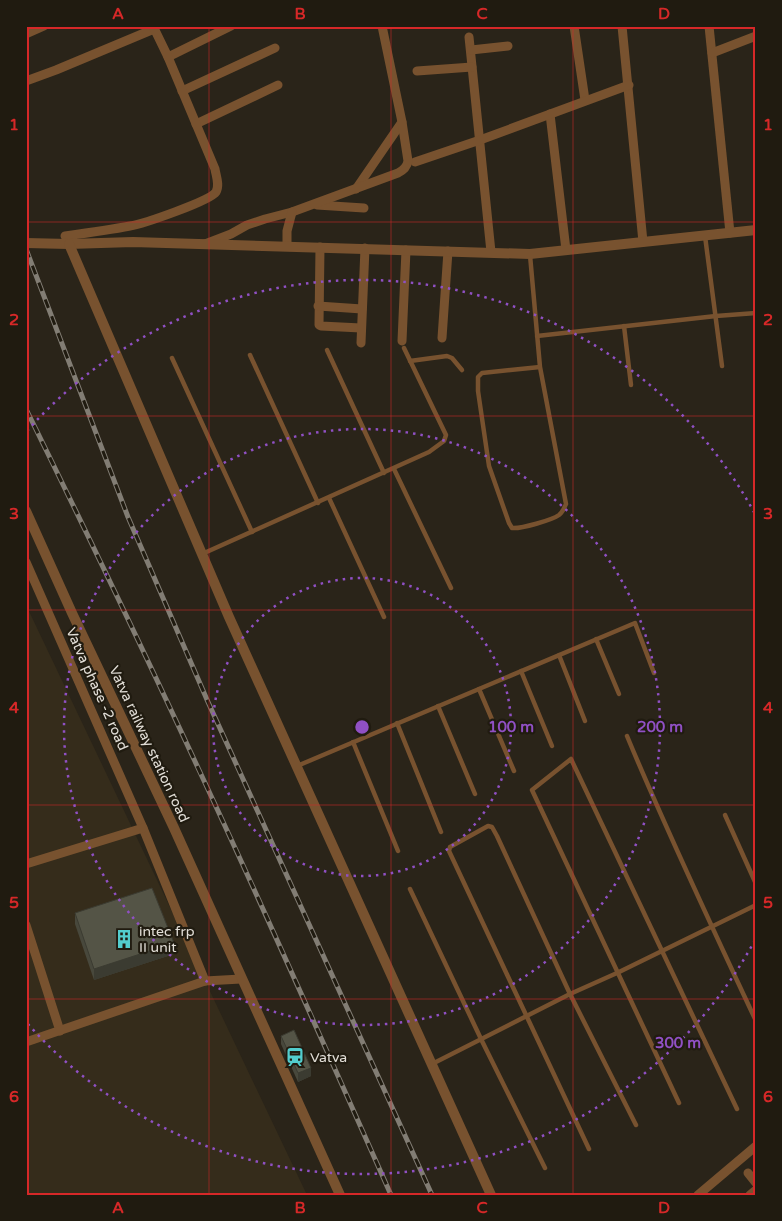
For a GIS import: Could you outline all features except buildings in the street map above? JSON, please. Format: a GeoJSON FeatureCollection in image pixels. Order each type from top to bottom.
{"type":"FeatureCollection","features":[{"type":"Feature","properties":{"kind":"street"},"geometry":{"type":"LineString","coordinates":[[26,34],[44,26]]}},
{"type":"Feature","properties":{"kind":"street"},"geometry":{"type":"LineString","coordinates":[[168,57],[231,26]]}},
{"type":"Feature","properties":{"kind":"street"},"geometry":{"type":"LineString","coordinates":[[205,244],[231,234],[246,225],[292,212],[398,172],[408,165],[402,122],[382,26]]}},
{"type":"Feature","properties":{"kind":"street"},"geometry":{"type":"LineString","coordinates":[[574,26],[585,100]]}},
{"type":"Feature","properties":{"kind":"street"},"geometry":{"type":"LineString","coordinates":[[622,26],[643,242]]}},
{"type":"Feature","properties":{"kind":"street"},"geometry":{"type":"LineString","coordinates":[[709,26],[730,233]]}},
{"type":"Feature","properties":{"kind":"street"},"geometry":{"type":"LineString","coordinates":[[26,81],[154,28],[215,169],[216,191],[202,200],[177,211],[132,226],[67,240]]}},
{"type":"Feature","properties":{"kind":"street"},"geometry":{"type":"LineString","coordinates":[[712,53],[756,36]]}},
{"type":"Feature","properties":{"kind":"street"},"geometry":{"type":"LineString","coordinates":[[469,37],[491,252]]}},
{"type":"Feature","properties":{"kind":"street"},"geometry":{"type":"LineString","coordinates":[[471,50],[508,46]]}},
{"type":"Feature","properties":{"kind":"street"},"geometry":{"type":"LineString","coordinates":[[182,91],[275,48]]}},
{"type":"Feature","properties":{"kind":"street"},"geometry":{"type":"LineString","coordinates":[[417,71],[472,67]]}},
{"type":"Feature","properties":{"kind":"street"},"geometry":{"type":"LineString","coordinates":[[415,162],[480,140],[629,84]]}},
{"type":"Feature","properties":{"kind":"street"},"geometry":{"type":"LineString","coordinates":[[196,124],[278,85]]}},
{"type":"Feature","properties":{"kind":"street"},"geometry":{"type":"LineString","coordinates":[[550,114],[566,250]]}},
{"type":"Feature","properties":{"kind":"street"},"geometry":{"type":"LineString","coordinates":[[356,188],[402,122]]}},
{"type":"Feature","properties":{"kind":"street"},"geometry":{"type":"LineString","coordinates":[[312,205],[364,208]]}},
{"type":"Feature","properties":{"kind":"street"},"geometry":{"type":"LineString","coordinates":[[287,246],[287,231],[292,212]]}},
{"type":"Feature","properties":{"kind":"street"},"geometry":{"type":"LineString","coordinates":[[26,242],[67,240],[530,254],[756,230]]}},
{"type":"Feature","properties":{"kind":"street"},"geometry":{"type":"LineString","coordinates":[[67,240],[229,617],[491,1195]]}},
{"type":"Feature","properties":{"kind":"street"},"geometry":{"type":"LineString","coordinates":[[320,247],[318,323],[320,326],[362,328]]}},
{"type":"Feature","properties":{"kind":"street"},"geometry":{"type":"LineString","coordinates":[[361,343],[365,248]]}},
{"type":"Feature","properties":{"kind":"street"},"geometry":{"type":"LineString","coordinates":[[403,344],[406,250]]}},
{"type":"Feature","properties":{"kind":"street"},"geometry":{"type":"LineString","coordinates":[[442,338],[448,251]]}},
{"type":"Feature","properties":{"kind":"street"},"geometry":{"type":"LineString","coordinates":[[318,306],[362,309]]}},
{"type":"Feature","properties":{"kind":"street","name":"Vatva railway station road"},"geometry":{"type":"LineString","coordinates":[[26,511],[174,828],[340,1195]]}},
{"type":"Feature","properties":{"kind":"street","name":"Vatva phase -2 road"},"geometry":{"type":"LineString","coordinates":[[26,562],[143,828],[205,981]]}},
{"type":"Feature","properties":{"kind":"street"},"geometry":{"type":"LineString","coordinates":[[26,864],[143,828]]}},
{"type":"Feature","properties":{"kind":"street"},"geometry":{"type":"LineString","coordinates":[[26,924],[60,1031]]}},
{"type":"Feature","properties":{"kind":"street"},"geometry":{"type":"LineString","coordinates":[[26,1042],[205,981],[244,984]]}},
{"type":"Feature","properties":{"kind":"street"},"geometry":{"type":"LineString","coordinates":[[698,1195],[756,1146]]}},
{"type":"Feature","properties":{"kind":"street"},"geometry":{"type":"LineString","coordinates":[[748,1173],[756,1183]]}},
{"type":"Feature","properties":{"kind":"street"},"geometry":{"type":"LineString","coordinates":[[750,1195],[756,1190]]}},
{"type":"Feature","properties":{"kind":"lane"},"geometry":{"type":"LineString","coordinates":[[705,236],[722,366]]}},
{"type":"Feature","properties":{"kind":"lane"},"geometry":{"type":"LineString","coordinates":[[530,254],[540,367],[566,504],[558,516],[524,527],[512,528],[489,466],[478,391],[478,377],[482,373],[540,367]]}},
{"type":"Feature","properties":{"kind":"lane"},"geometry":{"type":"LineString","coordinates":[[537,336],[756,313]]}},
{"type":"Feature","properties":{"kind":"lane"},"geometry":{"type":"LineString","coordinates":[[624,326],[631,385]]}},
{"type":"Feature","properties":{"kind":"lane"},"geometry":{"type":"LineString","coordinates":[[202,554],[429,452],[444,441],[446,438],[444,432],[403,344]]}},
{"type":"Feature","properties":{"kind":"lane"},"geometry":{"type":"LineString","coordinates":[[327,350],[384,473]]}},
{"type":"Feature","properties":{"kind":"lane"},"geometry":{"type":"LineString","coordinates":[[250,355],[318,502]]}},
{"type":"Feature","properties":{"kind":"lane"},"geometry":{"type":"LineString","coordinates":[[410,361],[447,356],[452,358],[462,370]]}},
{"type":"Feature","properties":{"kind":"lane"},"geometry":{"type":"LineString","coordinates":[[172,358],[252,532]]}},
{"type":"Feature","properties":{"kind":"lane"},"geometry":{"type":"LineString","coordinates":[[394,468],[451,588]]}},
{"type":"Feature","properties":{"kind":"lane"},"geometry":{"type":"LineString","coordinates":[[329,498],[384,617]]}},
{"type":"Feature","properties":{"kind":"lane"},"geometry":{"type":"LineString","coordinates":[[297,766],[635,623],[654,673]]}},
{"type":"Feature","properties":{"kind":"lane"},"geometry":{"type":"LineString","coordinates":[[596,639],[620,694]]}},
{"type":"Feature","properties":{"kind":"lane"},"geometry":{"type":"LineString","coordinates":[[559,655],[585,720]]}},
{"type":"Feature","properties":{"kind":"lane"},"geometry":{"type":"LineString","coordinates":[[521,671],[552,746]]}},
{"type":"Feature","properties":{"kind":"lane"},"geometry":{"type":"LineString","coordinates":[[479,688],[514,771]]}},
{"type":"Feature","properties":{"kind":"lane"},"geometry":{"type":"LineString","coordinates":[[438,706],[475,794]]}},
{"type":"Feature","properties":{"kind":"lane"},"geometry":{"type":"LineString","coordinates":[[396,724],[441,832]]}},
{"type":"Feature","properties":{"kind":"lane"},"geometry":{"type":"LineString","coordinates":[[627,736],[650,791],[756,1021]]}},
{"type":"Feature","properties":{"kind":"lane"},"geometry":{"type":"LineString","coordinates":[[353,742],[398,851]]}},
{"type":"Feature","properties":{"kind":"lane"},"geometry":{"type":"LineString","coordinates":[[680,1103],[532,790],[571,760],[737,1109]]}},
{"type":"Feature","properties":{"kind":"lane"},"geometry":{"type":"LineString","coordinates":[[725,815],[756,884]]}},
{"type":"Feature","properties":{"kind":"lane"},"geometry":{"type":"LineString","coordinates":[[589,1149],[450,851],[450,847],[488,826],[492,827],[497,836],[570,994],[636,1125]]}},
{"type":"Feature","properties":{"kind":"lane"},"geometry":{"type":"LineString","coordinates":[[410,889],[545,1168]]}},
{"type":"Feature","properties":{"kind":"lane"},"geometry":{"type":"LineString","coordinates":[[432,1064],[570,994],[756,905]]}},
{"type":"Feature","properties":{"kind":"shaded area"},"geometry":{"type":"Polygon","coordinates":[[[26,605],[307,1195],[26,1195],[26,605]]]}},
{"type":"Feature","properties":{"kind":"railway"},"geometry":{"type":"LineString","coordinates":[[26,249],[128,517],[208,702],[432,1195]]}},
{"type":"Feature","properties":{"kind":"railway"},"geometry":{"type":"LineString","coordinates":[[26,409],[224,823],[391,1195]]}},
{"type":"Feature","properties":{"kind":"place","name":"intec frp II unit"},"geometry":{"type":"Point","coordinates":[124,939]}},
{"type":"Feature","properties":{"kind":"place","name":"Vatva"},"geometry":{"type":"Point","coordinates":[295,1057]}}]}
